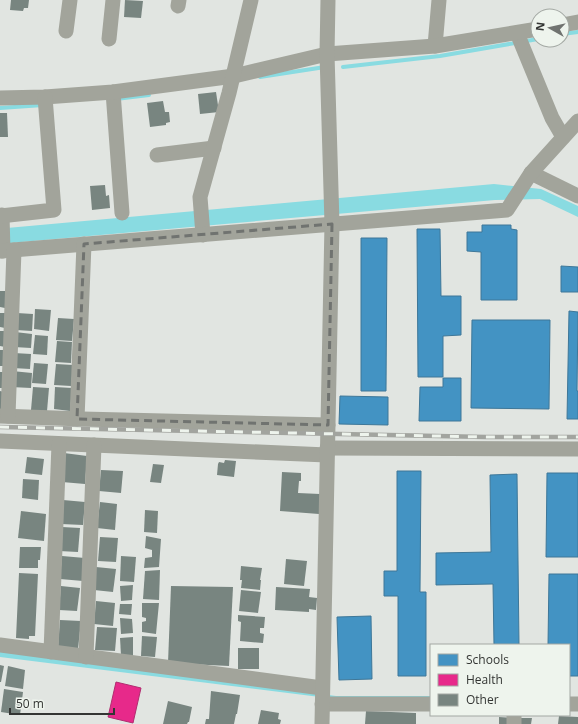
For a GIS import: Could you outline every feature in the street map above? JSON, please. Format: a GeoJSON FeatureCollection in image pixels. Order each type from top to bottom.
{"type":"FeatureCollection","features":[{"type":"Feature","properties":{"kind":"street"},"geometry":{"type":"LineString","coordinates":[[66,32],[70,0]]}},
{"type":"Feature","properties":{"kind":"street"},"geometry":{"type":"LineString","coordinates":[[109,39],[113,0]]}},
{"type":"Feature","properties":{"kind":"street"},"geometry":{"type":"LineString","coordinates":[[203,231],[200,197],[234,76],[251,0]]}},
{"type":"Feature","properties":{"kind":"street"},"geometry":{"type":"LineString","coordinates":[[322,724],[331,221],[328,0]]}},
{"type":"Feature","properties":{"kind":"street"},"geometry":{"type":"LineString","coordinates":[[435,46],[439,0]]}},
{"type":"Feature","properties":{"kind":"street"},"geometry":{"type":"LineString","coordinates":[[0,98],[45,98],[113,92],[234,76],[328,54],[435,46],[519,37],[530,32]]}},
{"type":"Feature","properties":{"kind":"street"},"geometry":{"type":"LineString","coordinates":[[519,37],[552,118],[563,137]]}},
{"type":"Feature","properties":{"kind":"street"},"geometry":{"type":"LineString","coordinates":[[113,92],[122,213]]}},
{"type":"Feature","properties":{"kind":"street"},"geometry":{"type":"LineString","coordinates":[[45,98],[54,210],[1,219],[5,250],[4,416],[328,425]]}},
{"type":"Feature","properties":{"kind":"street"},"geometry":{"type":"LineString","coordinates":[[5,250],[84,244],[203,231],[507,210],[527,177],[578,120]]}},
{"type":"Feature","properties":{"kind":"street"},"geometry":{"type":"LineString","coordinates":[[157,155],[214,148]]}},
{"type":"Feature","properties":{"kind":"street"},"geometry":{"type":"LineString","coordinates":[[527,177],[578,196]]}},
{"type":"Feature","properties":{"kind":"street"},"geometry":{"type":"LineString","coordinates":[[76,419],[84,244]]}},
{"type":"Feature","properties":{"kind":"street"},"geometry":{"type":"LineString","coordinates":[[0,441],[327,452],[578,449]]}},
{"type":"Feature","properties":{"kind":"street"},"geometry":{"type":"LineString","coordinates":[[50,652],[59,444]]}},
{"type":"Feature","properties":{"kind":"street"},"geometry":{"type":"LineString","coordinates":[[86,657],[94,445]]}},
{"type":"Feature","properties":{"kind":"street"},"geometry":{"type":"LineString","coordinates":[[0,646],[86,657],[322,696],[430,704]]}},
{"type":"Feature","properties":{"kind":"highlighted area"},"geometry":{"type":"Polygon","coordinates":[[[332,224],[328,425],[77,419],[84,244],[332,224]]]}},
{"type":"Feature","properties":{"kind":"water"},"geometry":{"type":"Polygon","coordinates":[[[494,184],[541,189],[578,206],[578,217],[540,199],[495,200],[10,243],[7,228],[494,184]]]}},
{"type":"Feature","properties":{"kind":"water"},"geometry":{"type":"Polygon","coordinates":[[[0,651],[336,696],[430,696],[430,699],[336,699],[0,657],[0,651]]]}},
{"type":"Feature","properties":{"kind":"building: Schools"},"geometry":{"type":"Polygon","coordinates":[[[482,225],[511,225],[511,229],[517,230],[517,300],[481,300],[481,252],[467,251],[467,232],[482,232],[482,225]]]}},
{"type":"Feature","properties":{"kind":"building: Schools"},"geometry":{"type":"Polygon","coordinates":[[[417,229],[440,229],[441,296],[461,296],[461,335],[443,336],[443,377],[418,377],[417,229]]]}},
{"type":"Feature","properties":{"kind":"building: Schools"},"geometry":{"type":"Polygon","coordinates":[[[361,238],[387,238],[386,391],[361,391],[361,238]]]}},
{"type":"Feature","properties":{"kind":"building: Schools"},"geometry":{"type":"Polygon","coordinates":[[[561,266],[578,267],[578,292],[561,292],[561,266]]]}},
{"type":"Feature","properties":{"kind":"building: Schools"},"geometry":{"type":"Polygon","coordinates":[[[569,311],[578,312],[578,419],[567,419],[569,311]]]}},
{"type":"Feature","properties":{"kind":"building: Schools"},"geometry":{"type":"Polygon","coordinates":[[[472,320],[550,320],[549,409],[471,408],[472,320]]]}},
{"type":"Feature","properties":{"kind":"building: Schools"},"geometry":{"type":"Polygon","coordinates":[[[443,378],[461,378],[461,421],[419,421],[420,387],[443,387],[443,378]]]}},
{"type":"Feature","properties":{"kind":"building: Schools"},"geometry":{"type":"Polygon","coordinates":[[[340,396],[388,397],[388,425],[339,424],[340,396]]]}},
{"type":"Feature","properties":{"kind":"building: Schools"},"geometry":{"type":"Polygon","coordinates":[[[397,471],[421,471],[420,592],[426,592],[426,676],[398,676],[398,596],[384,596],[384,571],[397,571],[397,471]]]}},
{"type":"Feature","properties":{"kind":"building: Schools"},"geometry":{"type":"Polygon","coordinates":[[[547,473],[578,473],[578,557],[546,557],[547,473]]]}},
{"type":"Feature","properties":{"kind":"building: Schools"},"geometry":{"type":"Polygon","coordinates":[[[517,474],[519,644],[494,644],[493,584],[436,585],[436,553],[491,552],[490,475],[517,474]]]}},
{"type":"Feature","properties":{"kind":"building: Schools"},"geometry":{"type":"Polygon","coordinates":[[[549,574],[578,574],[578,676],[570,676],[570,644],[548,644],[549,574]]]}},
{"type":"Feature","properties":{"kind":"building: Schools"},"geometry":{"type":"Polygon","coordinates":[[[371,616],[372,679],[339,680],[337,617],[371,616]]]}},
{"type":"Feature","properties":{"kind":"building: Health"},"geometry":{"type":"Polygon","coordinates":[[[116,682],[141,688],[133,723],[108,717],[116,682]]]}},
{"type":"Feature","properties":{"kind":"building: Other"},"geometry":{"type":"Polygon","coordinates":[[[11,0],[29,0],[28,8],[24,8],[23,11],[10,10],[11,0]]]}},
{"type":"Feature","properties":{"kind":"building: Other"},"geometry":{"type":"Polygon","coordinates":[[[125,0],[143,1],[141,18],[124,17],[125,0]]]}},
{"type":"Feature","properties":{"kind":"building: Other"},"geometry":{"type":"Polygon","coordinates":[[[216,92],[219,112],[200,114],[198,94],[216,92]]]}},
{"type":"Feature","properties":{"kind":"building: Other"},"geometry":{"type":"Polygon","coordinates":[[[163,101],[165,112],[169,112],[170,122],[166,123],[166,125],[150,127],[147,103],[163,101]]]}},
{"type":"Feature","properties":{"kind":"building: Other"},"geometry":{"type":"Polygon","coordinates":[[[0,113],[7,113],[8,137],[0,137],[0,113]]]}},
{"type":"Feature","properties":{"kind":"building: Other"},"geometry":{"type":"Polygon","coordinates":[[[105,185],[106,196],[109,195],[110,208],[92,210],[90,186],[105,185]]]}},
{"type":"Feature","properties":{"kind":"building: Other"},"geometry":{"type":"Polygon","coordinates":[[[0,291],[6,291],[5,308],[0,307],[0,291]]]}},
{"type":"Feature","properties":{"kind":"building: Other"},"geometry":{"type":"Polygon","coordinates":[[[35,309],[51,310],[49,331],[34,329],[35,309]]]}},
{"type":"Feature","properties":{"kind":"building: Other"},"geometry":{"type":"Polygon","coordinates":[[[0,313],[6,313],[5,328],[0,327],[0,313]]]}},
{"type":"Feature","properties":{"kind":"building: Other"},"geometry":{"type":"Polygon","coordinates":[[[17,313],[33,314],[32,331],[16,330],[17,313]]]}},
{"type":"Feature","properties":{"kind":"building: Other"},"geometry":{"type":"Polygon","coordinates":[[[58,318],[74,319],[72,341],[56,340],[58,318]]]}},
{"type":"Feature","properties":{"kind":"building: Other"},"geometry":{"type":"Polygon","coordinates":[[[0,331],[6,331],[5,347],[0,346],[0,331]]]}},
{"type":"Feature","properties":{"kind":"building: Other"},"geometry":{"type":"Polygon","coordinates":[[[15,332],[32,334],[31,348],[14,347],[15,332]]]}},
{"type":"Feature","properties":{"kind":"building: Other"},"geometry":{"type":"Polygon","coordinates":[[[35,335],[48,336],[47,355],[33,354],[35,335]]]}},
{"type":"Feature","properties":{"kind":"building: Other"},"geometry":{"type":"Polygon","coordinates":[[[57,341],[72,342],[71,363],[55,362],[57,341]]]}},
{"type":"Feature","properties":{"kind":"building: Other"},"geometry":{"type":"Polygon","coordinates":[[[0,350],[5,350],[3,366],[0,366],[0,350]]]}},
{"type":"Feature","properties":{"kind":"building: Other"},"geometry":{"type":"Polygon","coordinates":[[[14,353],[31,354],[30,369],[13,368],[14,353]]]}},
{"type":"Feature","properties":{"kind":"building: Other"},"geometry":{"type":"Polygon","coordinates":[[[34,363],[48,364],[46,384],[32,383],[34,363]]]}},
{"type":"Feature","properties":{"kind":"building: Other"},"geometry":{"type":"Polygon","coordinates":[[[56,364],[73,365],[71,386],[54,385],[56,364]]]}},
{"type":"Feature","properties":{"kind":"building: Other"},"geometry":{"type":"Polygon","coordinates":[[[12,371],[32,373],[31,388],[11,387],[12,371]]]}},
{"type":"Feature","properties":{"kind":"building: Other"},"geometry":{"type":"Polygon","coordinates":[[[0,372],[3,372],[2,388],[0,388],[0,372]]]}},
{"type":"Feature","properties":{"kind":"building: Other"},"geometry":{"type":"Polygon","coordinates":[[[33,387],[49,388],[47,411],[31,410],[33,387]]]}},
{"type":"Feature","properties":{"kind":"building: Other"},"geometry":{"type":"Polygon","coordinates":[[[55,387],[72,388],[70,411],[54,409],[55,387]]]}},
{"type":"Feature","properties":{"kind":"building: Other"},"geometry":{"type":"Polygon","coordinates":[[[0,391],[4,392],[3,410],[0,410],[0,391]]]}},
{"type":"Feature","properties":{"kind":"building: Other"},"geometry":{"type":"Polygon","coordinates":[[[64,453],[87,456],[85,484],[62,482],[64,453]]]}},
{"type":"Feature","properties":{"kind":"building: Other"},"geometry":{"type":"Polygon","coordinates":[[[27,457],[44,459],[42,475],[25,473],[27,457]]]}},
{"type":"Feature","properties":{"kind":"building: Other"},"geometry":{"type":"Polygon","coordinates":[[[225,460],[236,461],[234,477],[217,475],[219,462],[224,463],[225,460]]]}},
{"type":"Feature","properties":{"kind":"building: Other"},"geometry":{"type":"Polygon","coordinates":[[[153,464],[164,465],[161,483],[150,482],[153,464]]]}},
{"type":"Feature","properties":{"kind":"building: Other"},"geometry":{"type":"Polygon","coordinates":[[[101,470],[123,471],[121,493],[99,491],[101,470]]]}},
{"type":"Feature","properties":{"kind":"building: Other"},"geometry":{"type":"Polygon","coordinates":[[[282,472],[301,473],[298,493],[320,494],[319,514],[280,511],[282,472]]]}},
{"type":"Feature","properties":{"kind":"building: Other"},"geometry":{"type":"Polygon","coordinates":[[[23,479],[39,480],[38,500],[22,498],[23,479]]]}},
{"type":"Feature","properties":{"kind":"building: Other"},"geometry":{"type":"Polygon","coordinates":[[[63,500],[85,502],[83,525],[61,524],[63,500]]]}},
{"type":"Feature","properties":{"kind":"building: Other"},"geometry":{"type":"Polygon","coordinates":[[[100,502],[117,504],[115,530],[97,528],[100,502]]]}},
{"type":"Feature","properties":{"kind":"building: Other"},"geometry":{"type":"Polygon","coordinates":[[[145,510],[158,511],[157,533],[144,532],[145,510]]]}},
{"type":"Feature","properties":{"kind":"building: Other"},"geometry":{"type":"Polygon","coordinates":[[[21,511],[46,514],[44,541],[18,538],[21,511]]]}},
{"type":"Feature","properties":{"kind":"building: Other"},"geometry":{"type":"Polygon","coordinates":[[[62,527],[80,528],[78,552],[59,551],[62,527]]]}},
{"type":"Feature","properties":{"kind":"building: Other"},"geometry":{"type":"Polygon","coordinates":[[[146,536],[161,539],[159,567],[144,568],[145,558],[152,557],[152,550],[145,548],[146,536]]]}},
{"type":"Feature","properties":{"kind":"building: Other"},"geometry":{"type":"Polygon","coordinates":[[[100,537],[118,538],[116,562],[98,561],[100,537]]]}},
{"type":"Feature","properties":{"kind":"building: Other"},"geometry":{"type":"Polygon","coordinates":[[[20,547],[41,547],[38,568],[19,568],[20,547]]]}},
{"type":"Feature","properties":{"kind":"building: Other"},"geometry":{"type":"Polygon","coordinates":[[[62,556],[85,558],[83,581],[60,579],[62,556]]]}},
{"type":"Feature","properties":{"kind":"building: Other"},"geometry":{"type":"Polygon","coordinates":[[[121,556],[136,557],[134,582],[120,581],[121,556]]]}},
{"type":"Feature","properties":{"kind":"building: Other"},"geometry":{"type":"Polygon","coordinates":[[[286,559],[307,561],[304,586],[284,584],[286,559]]]}},
{"type":"Feature","properties":{"kind":"building: Other"},"geometry":{"type":"Polygon","coordinates":[[[241,566],[262,568],[260,590],[241,588],[241,566]]]}},
{"type":"Feature","properties":{"kind":"building: Other"},"geometry":{"type":"Polygon","coordinates":[[[96,567],[116,569],[113,592],[94,590],[96,567]]]}},
{"type":"Feature","properties":{"kind":"building: Other"},"geometry":{"type":"Polygon","coordinates":[[[160,570],[159,600],[143,599],[145,571],[160,570]]]}},
{"type":"Feature","properties":{"kind":"building: Other"},"geometry":{"type":"Polygon","coordinates":[[[19,573],[38,574],[35,636],[29,636],[29,639],[16,638],[19,573]]]}},
{"type":"Feature","properties":{"kind":"building: Other"},"geometry":{"type":"Polygon","coordinates":[[[133,585],[132,600],[121,601],[120,586],[133,585]]]}},
{"type":"Feature","properties":{"kind":"building: Other"},"geometry":{"type":"Polygon","coordinates":[[[61,586],[80,588],[77,611],[59,610],[61,586]]]}},
{"type":"Feature","properties":{"kind":"building: Other"},"geometry":{"type":"Polygon","coordinates":[[[171,586],[233,587],[229,666],[168,663],[171,586]]]}},
{"type":"Feature","properties":{"kind":"building: Other"},"geometry":{"type":"Polygon","coordinates":[[[276,587],[310,589],[309,597],[317,598],[316,610],[309,609],[309,612],[275,610],[276,587]]]}},
{"type":"Feature","properties":{"kind":"building: Other"},"geometry":{"type":"Polygon","coordinates":[[[241,590],[261,592],[258,613],[239,611],[241,590]]]}},
{"type":"Feature","properties":{"kind":"building: Other"},"geometry":{"type":"Polygon","coordinates":[[[96,601],[115,603],[113,626],[94,624],[96,601]]]}},
{"type":"Feature","properties":{"kind":"building: Other"},"geometry":{"type":"Polygon","coordinates":[[[142,603],[159,603],[156,634],[142,632],[142,622],[146,621],[146,618],[142,617],[142,603]]]}},
{"type":"Feature","properties":{"kind":"building: Other"},"geometry":{"type":"Polygon","coordinates":[[[120,604],[132,604],[131,615],[119,614],[120,604]]]}},
{"type":"Feature","properties":{"kind":"building: Other"},"geometry":{"type":"Polygon","coordinates":[[[238,615],[265,617],[264,628],[260,628],[260,633],[264,634],[263,643],[240,641],[241,622],[238,621],[238,615]]]}},
{"type":"Feature","properties":{"kind":"building: Other"},"geometry":{"type":"Polygon","coordinates":[[[120,618],[132,619],[133,633],[121,634],[120,618]]]}},
{"type":"Feature","properties":{"kind":"building: Other"},"geometry":{"type":"Polygon","coordinates":[[[60,620],[81,621],[78,649],[58,647],[60,620]]]}},
{"type":"Feature","properties":{"kind":"building: Other"},"geometry":{"type":"Polygon","coordinates":[[[97,627],[117,628],[115,651],[95,650],[97,627]]]}},
{"type":"Feature","properties":{"kind":"building: Other"},"geometry":{"type":"Polygon","coordinates":[[[142,636],[157,637],[155,657],[141,656],[142,636]]]}},
{"type":"Feature","properties":{"kind":"building: Other"},"geometry":{"type":"Polygon","coordinates":[[[133,637],[133,656],[121,655],[120,638],[133,637]]]}},
{"type":"Feature","properties":{"kind":"building: Other"},"geometry":{"type":"Polygon","coordinates":[[[238,648],[259,648],[259,669],[238,669],[238,648]]]}},
{"type":"Feature","properties":{"kind":"building: Other"},"geometry":{"type":"Polygon","coordinates":[[[0,665],[4,666],[1,682],[0,682],[0,665]]]}},
{"type":"Feature","properties":{"kind":"building: Other"},"geometry":{"type":"Polygon","coordinates":[[[8,666],[25,670],[23,689],[5,686],[8,666]]]}},
{"type":"Feature","properties":{"kind":"building: Other"},"geometry":{"type":"Polygon","coordinates":[[[4,689],[23,692],[20,715],[1,712],[4,689]]]}},
{"type":"Feature","properties":{"kind":"building: Other"},"geometry":{"type":"Polygon","coordinates":[[[211,691],[240,695],[234,724],[205,724],[206,719],[209,719],[211,691]]]}},
{"type":"Feature","properties":{"kind":"building: Other"},"geometry":{"type":"Polygon","coordinates":[[[168,701],[192,707],[189,722],[187,724],[163,724],[168,701]]]}},
{"type":"Feature","properties":{"kind":"building: Other"},"geometry":{"type":"Polygon","coordinates":[[[261,710],[279,713],[278,719],[281,720],[280,724],[258,724],[261,710]]]}},
{"type":"Feature","properties":{"kind":"building: Other"},"geometry":{"type":"Polygon","coordinates":[[[366,711],[416,713],[416,724],[365,724],[366,711]]]}},
{"type":"Feature","properties":{"kind":"building: Other"},"geometry":{"type":"Polygon","coordinates":[[[559,716],[578,717],[578,724],[558,724],[559,716]]]}},
{"type":"Feature","properties":{"kind":"building: Other"},"geometry":{"type":"Polygon","coordinates":[[[499,717],[512,718],[512,724],[499,724],[499,717]]]}},
{"type":"Feature","properties":{"kind":"building: Other"},"geometry":{"type":"Polygon","coordinates":[[[518,718],[532,718],[531,724],[518,724],[518,718]]]}},
{"type":"Feature","properties":{"kind":"waterway"},"geometry":{"type":"LineString","coordinates":[[570,33],[578,32]]}},
{"type":"Feature","properties":{"kind":"waterway"},"geometry":{"type":"LineString","coordinates":[[343,67],[440,56],[530,40]]}},
{"type":"Feature","properties":{"kind":"waterway"},"geometry":{"type":"LineString","coordinates":[[260,77],[325,67]]}},
{"type":"Feature","properties":{"kind":"waterway"},"geometry":{"type":"LineString","coordinates":[[116,99],[149,95]]}},
{"type":"Feature","properties":{"kind":"waterway"},"geometry":{"type":"LineString","coordinates":[[0,108],[43,105]]}},
{"type":"Feature","properties":{"kind":"railway"},"geometry":{"type":"LineString","coordinates":[[0,427],[486,437],[578,437]]}}]}
